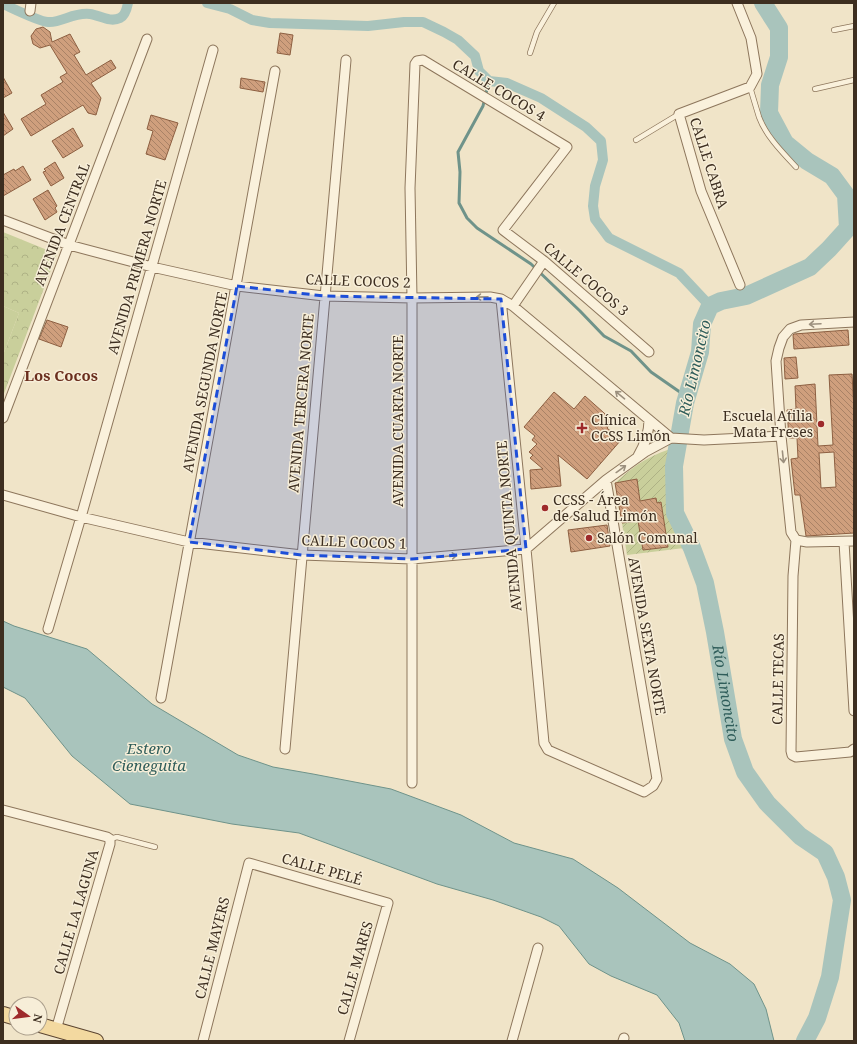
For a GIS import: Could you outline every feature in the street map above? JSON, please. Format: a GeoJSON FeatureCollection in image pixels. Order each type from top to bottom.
{"type":"FeatureCollection","features":[{"type":"Feature","properties":{"kind":"main road"},"geometry":{"type":"LineString","coordinates":[[48,1028],[96,1041]]}},
{"type":"Feature","properties":{"kind":"street"},"geometry":{"type":"LineString","coordinates":[[737,3],[751,38],[757,74],[750,87]]}},
{"type":"Feature","properties":{"kind":"street","name":"AVENIDA CENTRAL"},"geometry":{"type":"LineString","coordinates":[[3,418],[147,39]]}},
{"type":"Feature","properties":{"kind":"street","name":"AVENIDA PRIMERA NORTE"},"geometry":{"type":"LineString","coordinates":[[48,629],[213,50]]}},
{"type":"Feature","properties":{"kind":"street","name":"AVENIDA TERCERA NORTE"},"geometry":{"type":"LineString","coordinates":[[285,749],[346,60]]}},
{"type":"Feature","properties":{"kind":"street","name":"CALLE COCOS 4"},"geometry":{"type":"LineString","coordinates":[[417,61],[423,60],[567,147],[503,230]]}},
{"type":"Feature","properties":{"kind":"street","name":"AVENIDA CUARTA NORTE"},"geometry":{"type":"LineString","coordinates":[[412,783],[412,298],[410,188],[415,64],[417,61]]}},
{"type":"Feature","properties":{"kind":"street","name":"AVENIDA SEGUNDA NORTE"},"geometry":{"type":"LineString","coordinates":[[161,698],[275,71]]}},
{"type":"Feature","properties":{"kind":"street","name":"CALLE CABRA"},"geometry":{"type":"LineString","coordinates":[[740,285],[701,191],[678,114],[750,87]]}},
{"type":"Feature","properties":{"kind":"street","name":"CALLE COCOS 2"},"geometry":{"type":"LineString","coordinates":[[3,220],[69,245],[152,267],[237,286],[324,296],[412,298],[490,297],[501,299],[513,306],[671,438]]}},
{"type":"Feature","properties":{"kind":"street","name":"CALLE COCOS 3"},"geometry":{"type":"LineString","coordinates":[[503,230],[544,261],[649,352]]}},
{"type":"Feature","properties":{"kind":"street"},"geometry":{"type":"LineString","coordinates":[[513,306],[544,261]]}},
{"type":"Feature","properties":{"kind":"street","name":"AVENIDA QUINTA NORTE"},"geometry":{"type":"LineString","coordinates":[[501,299],[544,743],[548,750]]}},
{"type":"Feature","properties":{"kind":"street"},"geometry":{"type":"LineString","coordinates":[[854,322],[801,325],[790,329],[783,337],[776,361],[781,436],[791,532],[796,540],[807,542],[854,541]]}},
{"type":"Feature","properties":{"kind":"street"},"geometry":{"type":"LineString","coordinates":[[638,457],[646,441],[649,429],[649,420]]}},
{"type":"Feature","properties":{"kind":"street"},"geometry":{"type":"LineString","coordinates":[[526,549],[606,480],[638,457],[671,438],[704,440],[781,436]]}},
{"type":"Feature","properties":{"kind":"street","name":"AVENIDA SEXTA NORTE"},"geometry":{"type":"LineString","coordinates":[[548,750],[644,792],[653,786],[657,779],[606,480]]}},
{"type":"Feature","properties":{"kind":"street","name":"CALLE COCOS 1"},"geometry":{"type":"LineString","coordinates":[[3,495],[81,517],[189,542],[302,555],[412,559],[526,549]]}},
{"type":"Feature","properties":{"kind":"street","name":"CALLE TECAS"},"geometry":{"type":"LineString","coordinates":[[796,540],[793,576],[792,755],[796,757],[850,752],[854,749]]}},
{"type":"Feature","properties":{"kind":"street"},"geometry":{"type":"LineString","coordinates":[[844,542],[854,710]]}},
{"type":"Feature","properties":{"kind":"street","name":"CALLE LA LAGUNA"},"geometry":{"type":"LineString","coordinates":[[3,810],[110,839],[99,885],[56,1030]]}},
{"type":"Feature","properties":{"kind":"street","name":"CALLE PELÉ"},"geometry":{"type":"LineString","coordinates":[[249,863],[388,903]]}},
{"type":"Feature","properties":{"kind":"street","name":"CALLE MAYERS"},"geometry":{"type":"LineString","coordinates":[[203,1041],[249,863]]}},
{"type":"Feature","properties":{"kind":"street","name":"CALLE MARES"},"geometry":{"type":"LineString","coordinates":[[349,1041],[388,903]]}},
{"type":"Feature","properties":{"kind":"street"},"geometry":{"type":"LineString","coordinates":[[512,1041],[538,948]]}},
{"type":"Feature","properties":{"kind":"lane"},"geometry":{"type":"LineString","coordinates":[[530,53],[538,32],[554,3]]}},
{"type":"Feature","properties":{"kind":"lane"},"geometry":{"type":"LineString","coordinates":[[834,30],[854,26]]}},
{"type":"Feature","properties":{"kind":"lane"},"geometry":{"type":"LineString","coordinates":[[815,89],[854,80]]}},
{"type":"Feature","properties":{"kind":"lane"},"geometry":{"type":"LineString","coordinates":[[750,87],[760,118],[768,134],[779,149],[796,166]]}},
{"type":"Feature","properties":{"kind":"lane"},"geometry":{"type":"LineString","coordinates":[[636,140],[678,114]]}},
{"type":"Feature","properties":{"kind":"lane"},"geometry":{"type":"LineString","coordinates":[[110,839],[117,837],[155,847]]}},
{"type":"Feature","properties":{"kind":"highlighted area"},"geometry":{"type":"Polygon","coordinates":[[[237,286],[324,296],[501,299],[526,549],[412,559],[302,555],[189,542],[237,286]]]}},
{"type":"Feature","properties":{"kind":"green space"},"geometry":{"type":"Polygon","coordinates":[[[3,232],[57,254],[3,396],[3,355],[19,313],[3,306],[3,232]]]}},
{"type":"Feature","properties":{"kind":"green space"},"geometry":{"type":"Polygon","coordinates":[[[3,306],[19,313],[3,355],[3,306]]]}},
{"type":"Feature","properties":{"kind":"green space"},"geometry":{"type":"Polygon","coordinates":[[[670,449],[670,516],[684,548],[627,555],[622,523],[636,521],[620,514],[618,505],[636,502],[643,550],[667,547],[661,502],[657,503],[656,498],[648,499],[641,506],[637,479],[615,483],[640,463],[670,449]]]}},
{"type":"Feature","properties":{"kind":"water","name":"Estero Cieneguita"},"geometry":{"type":"Polygon","coordinates":[[[3,621],[14,626],[87,649],[152,704],[238,755],[273,767],[391,789],[461,815],[514,843],[573,859],[618,888],[690,943],[730,964],[754,984],[766,1009],[774,1041],[685,1041],[679,1023],[657,995],[611,976],[589,964],[559,926],[541,917],[493,900],[437,884],[299,833],[232,824],[130,804],[72,756],[25,698],[3,687],[3,621]]]}},
{"type":"Feature","properties":{"kind":"building"},"geometry":{"type":"Polygon","coordinates":[[[43,27],[50,32],[52,42],[70,34],[80,52],[74,55],[86,75],[111,60],[116,68],[91,83],[101,98],[96,115],[88,113],[83,105],[31,136],[21,119],[46,104],[41,95],[63,82],[60,77],[67,73],[50,45],[40,48],[33,44],[31,36],[36,29],[43,27]]]}},
{"type":"Feature","properties":{"kind":"building"},"geometry":{"type":"Polygon","coordinates":[[[280,33],[293,35],[290,55],[277,53],[280,33]]]}},
{"type":"Feature","properties":{"kind":"building"},"geometry":{"type":"Polygon","coordinates":[[[3,77],[12,93],[3,98],[3,77]]]}},
{"type":"Feature","properties":{"kind":"building"},"geometry":{"type":"Polygon","coordinates":[[[241,78],[265,82],[263,92],[240,88],[241,78]]]}},
{"type":"Feature","properties":{"kind":"building"},"geometry":{"type":"Polygon","coordinates":[[[3,112],[13,129],[3,136],[3,112]]]}},
{"type":"Feature","properties":{"kind":"building"},"geometry":{"type":"Polygon","coordinates":[[[151,115],[178,123],[165,160],[146,154],[153,131],[147,129],[151,115]]]}},
{"type":"Feature","properties":{"kind":"building"},"geometry":{"type":"Polygon","coordinates":[[[73,128],[83,146],[63,158],[52,141],[73,128]]]}},
{"type":"Feature","properties":{"kind":"building"},"geometry":{"type":"Polygon","coordinates":[[[55,162],[64,178],[51,186],[43,172],[46,171],[44,169],[55,162]]]}},
{"type":"Feature","properties":{"kind":"building"},"geometry":{"type":"Polygon","coordinates":[[[23,166],[31,180],[3,196],[3,175],[14,169],[15,171],[23,166]]]}},
{"type":"Feature","properties":{"kind":"building"},"geometry":{"type":"Polygon","coordinates":[[[48,190],[57,206],[55,208],[57,212],[45,220],[33,199],[48,190]]]}},
{"type":"Feature","properties":{"kind":"building"},"geometry":{"type":"Polygon","coordinates":[[[47,320],[68,327],[61,347],[39,339],[47,320]]]}},
{"type":"Feature","properties":{"kind":"building"},"geometry":{"type":"Polygon","coordinates":[[[848,330],[849,345],[794,349],[794,334],[848,330]]]}},
{"type":"Feature","properties":{"kind":"building"},"geometry":{"type":"Polygon","coordinates":[[[796,357],[798,378],[785,379],[784,358],[796,357]]]}},
{"type":"Feature","properties":{"kind":"building"},"geometry":{"type":"Polygon","coordinates":[[[852,374],[854,410],[854,533],[806,536],[800,495],[795,495],[791,459],[798,458],[797,438],[789,438],[787,410],[796,409],[795,386],[815,384],[818,446],[833,445],[829,375],[852,374]],[[834,452],[819,453],[821,488],[836,487],[834,452]]]}},
{"type":"Feature","properties":{"kind":"building"},"geometry":{"type":"Polygon","coordinates":[[[554,392],[574,409],[585,396],[613,421],[607,428],[621,440],[587,479],[558,455],[561,486],[531,489],[530,470],[543,469],[530,458],[533,455],[529,452],[537,444],[532,440],[535,436],[524,427],[554,392]]]}},
{"type":"Feature","properties":{"kind":"building"},"geometry":{"type":"Polygon","coordinates":[[[637,479],[640,501],[656,498],[657,503],[661,502],[668,547],[643,550],[638,521],[622,523],[615,483],[637,479]]]}},
{"type":"Feature","properties":{"kind":"building","name":"Salón Comunal"},"geometry":{"type":"Polygon","coordinates":[[[607,525],[610,546],[571,552],[568,530],[607,525]]]}},
{"type":"Feature","properties":{"kind":"waterway"},"geometry":{"type":"LineString","coordinates":[[3,4],[44,21],[53,22],[84,14],[90,14],[112,20],[120,18],[123,16],[128,3]]}},
{"type":"Feature","properties":{"kind":"waterway"},"geometry":{"type":"LineString","coordinates":[[207,3],[230,9],[252,20],[270,23],[368,26],[404,22],[423,22],[458,40],[475,56],[479,71],[489,81],[507,83],[541,98],[586,127],[601,141],[603,160],[595,186],[593,206],[595,219],[609,238],[679,273],[710,306]]}},
{"type":"Feature","properties":{"kind":"waterway","name":"Río Limoncito"},"geometry":{"type":"LineString","coordinates":[[763,3],[779,28],[779,57],[770,85],[769,113],[785,143],[807,161],[832,176],[846,195],[848,228],[810,267],[746,296],[721,301],[710,306],[702,324],[700,352],[685,403],[674,466],[675,513],[692,548],[705,583],[733,739],[745,772],[767,803],[800,836],[825,853],[836,877],[842,900],[830,977],[817,1018],[805,1041]]}},
{"type":"Feature","properties":{"kind":"waterway"},"geometry":{"type":"LineString","coordinates":[[489,81],[483,106],[458,152],[460,172],[459,203],[467,218],[477,228],[531,264],[604,336],[631,351],[651,372],[687,397]]}},
{"type":"Feature","properties":{"kind":"place","name":"Escuela Atilia Mata Freses"},"geometry":{"type":"Point","coordinates":[821,424]}},
{"type":"Feature","properties":{"kind":"place","name":"Clínica CCSS Limón"},"geometry":{"type":"Point","coordinates":[582,428]}},
{"type":"Feature","properties":{"kind":"place","name":"CCSS - Área de Salud Limón"},"geometry":{"type":"Point","coordinates":[545,508]}},
{"type":"Feature","properties":{"kind":"place","name":"Salón Comunal"},"geometry":{"type":"Point","coordinates":[589,538]}},
{"type":"Feature","properties":{"kind":"district","name":"Los Cocos"},"geometry":{"type":"Point","coordinates":[61,376]}}]}
